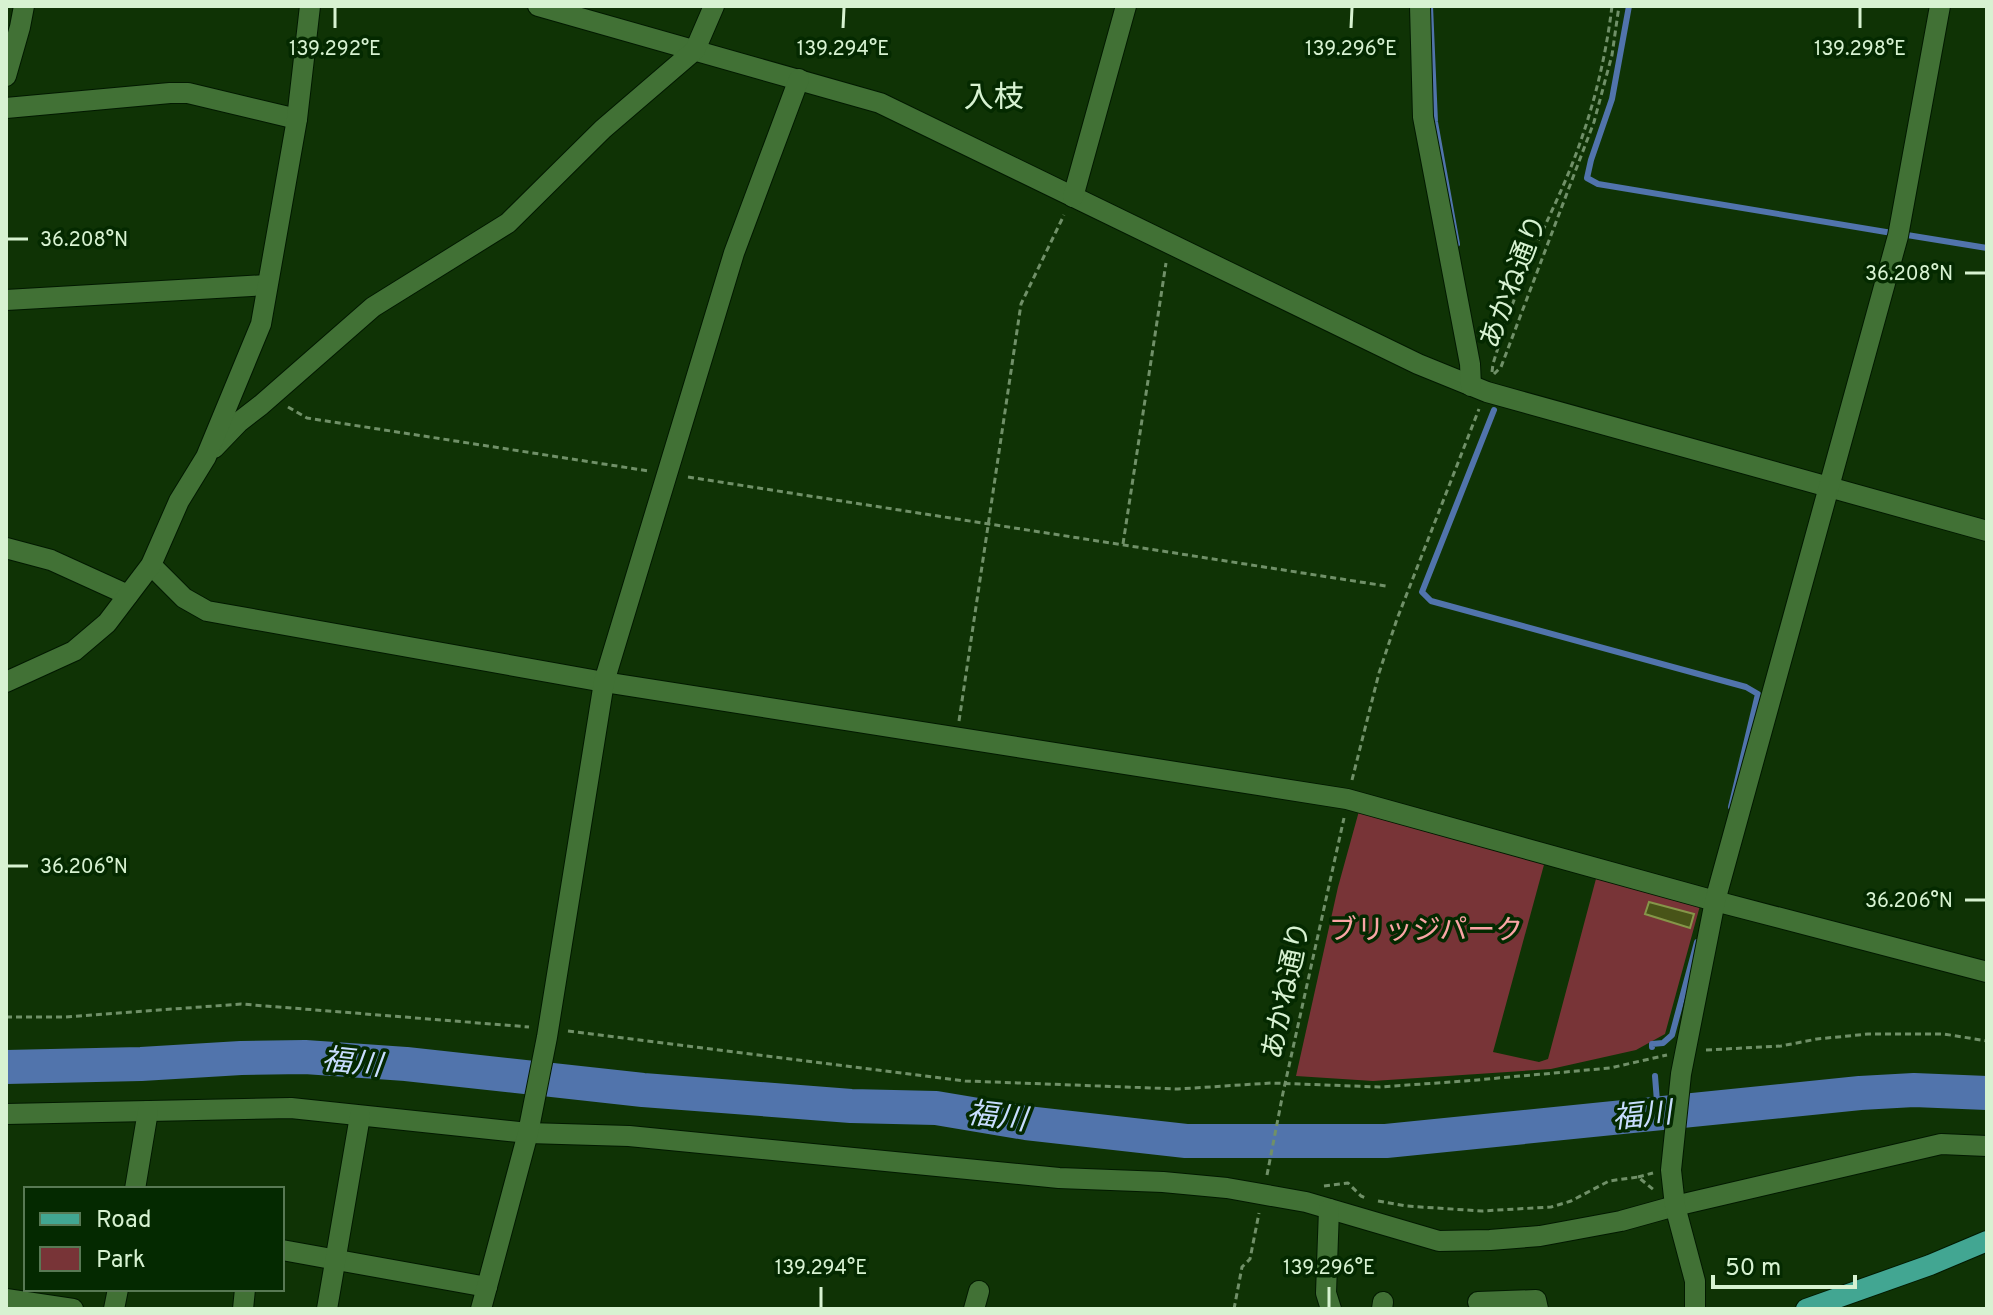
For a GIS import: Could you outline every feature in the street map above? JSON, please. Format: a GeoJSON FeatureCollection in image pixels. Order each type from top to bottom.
{"type":"FeatureCollection","features":[{"type":"Feature","properties":{"kind":"main road"},"geometry":{"type":"LineString","coordinates":[[1806,1309],[1930,1265],[1987,1241]]}},
{"type":"Feature","properties":{"kind":"street"},"geometry":{"type":"LineString","coordinates":[[6,76],[24,6]]}},
{"type":"Feature","properties":{"kind":"street"},"geometry":{"type":"LineString","coordinates":[[6,682],[74,651],[107,623],[151,565],[179,501],[206,457],[261,324],[297,119],[310,6]]}},
{"type":"Feature","properties":{"kind":"street"},"geometry":{"type":"LineString","coordinates":[[538,6],[880,103],[1418,364],[1471,386],[1507,399],[1987,531]]}},
{"type":"Feature","properties":{"kind":"street"},"geometry":{"type":"LineString","coordinates":[[206,457],[239,422],[373,307],[508,223],[603,129],[695,50],[714,6]]}},
{"type":"Feature","properties":{"kind":"street"},"geometry":{"type":"LineString","coordinates":[[1073,197],[1126,6]]}},
{"type":"Feature","properties":{"kind":"street"},"geometry":{"type":"LineString","coordinates":[[1420,6],[1423,117],[1470,364],[1471,386]]}},
{"type":"Feature","properties":{"kind":"street"},"geometry":{"type":"LineString","coordinates":[[1695,1309],[1695,1281],[1665,1171],[1685,1051],[1715,901],[1898,236],[1940,6]]}},
{"type":"Feature","properties":{"kind":"street"},"geometry":{"type":"LineString","coordinates":[[481,1309],[529,1127],[548,1032],[604,682],[734,253],[799,79]]}},
{"type":"Feature","properties":{"kind":"street"},"geometry":{"type":"LineString","coordinates":[[6,108],[188,93],[297,119]]}},
{"type":"Feature","properties":{"kind":"street"},"geometry":{"type":"LineString","coordinates":[[6,300],[267,285]]}},
{"type":"Feature","properties":{"kind":"street"},"geometry":{"type":"LineString","coordinates":[[6,548],[51,560],[128,595]]}},
{"type":"Feature","properties":{"kind":"street"},"geometry":{"type":"LineString","coordinates":[[151,565],[184,598],[207,611],[604,682],[1347,799],[1715,901],[1987,972]]}},
{"type":"Feature","properties":{"kind":"street"},"geometry":{"type":"LineString","coordinates":[[6,1114],[291,1108],[629,1136],[1059,1178],[1163,1182],[1227,1188],[1292,1199],[1439,1241],[1540,1236],[1621,1221],[1941,1144],[1987,1146]]}},
{"type":"Feature","properties":{"kind":"street"},"geometry":{"type":"LineString","coordinates":[[135,1187],[148,1111]]}},
{"type":"Feature","properties":{"kind":"street"},"geometry":{"type":"LineString","coordinates":[[327,1309],[360,1116]]}},
{"type":"Feature","properties":{"kind":"street"},"geometry":{"type":"LineString","coordinates":[[1329,1209],[1326,1293],[1331,1309]]}},
{"type":"Feature","properties":{"kind":"street"},"geometry":{"type":"LineString","coordinates":[[284,1250],[487,1287]]}},
{"type":"Feature","properties":{"kind":"street"},"geometry":{"type":"LineString","coordinates":[[6,1299],[73,1309]]}},
{"type":"Feature","properties":{"kind":"street"},"geometry":{"type":"LineString","coordinates":[[1478,1302],[1536,1300],[1538,1309]]}},
{"type":"Feature","properties":{"kind":"path","name":"あかね通り"},"geometry":{"type":"LineString","coordinates":[[1612,6],[1603,65],[1576,155],[1521,283],[1493,364],[1492,377],[1501,367],[1594,122],[1612,55],[1619,6]]}},
{"type":"Feature","properties":{"kind":"path"},"geometry":{"type":"LineString","coordinates":[[956,737],[1021,304],[1073,197]]}},
{"type":"Feature","properties":{"kind":"path"},"geometry":{"type":"LineString","coordinates":[[1123,545],[1169,244]]}},
{"type":"Feature","properties":{"kind":"path"},"geometry":{"type":"LineString","coordinates":[[270,397],[307,418],[1386,586]]}},
{"type":"Feature","properties":{"kind":"path"},"geometry":{"type":"LineString","coordinates":[[1352,780],[1379,673],[1397,619],[1480,406]]}},
{"type":"Feature","properties":{"kind":"path","name":"あかね通り"},"geometry":{"type":"LineString","coordinates":[[1266,1182],[1346,808]]}},
{"type":"Feature","properties":{"kind":"path"},"geometry":{"type":"LineString","coordinates":[[6,1017],[65,1017],[241,1004],[548,1032],[965,1081],[1178,1089],[1286,1083],[1380,1087],[1563,1074],[1610,1068],[1685,1051],[1781,1046],[1868,1034],[1944,1034],[1987,1041]]}},
{"type":"Feature","properties":{"kind":"path"},"geometry":{"type":"LineString","coordinates":[[1313,1188],[1348,1183],[1361,1196],[1373,1200],[1406,1206],[1482,1211],[1551,1207],[1571,1201],[1609,1181],[1665,1171]]}},
{"type":"Feature","properties":{"kind":"path"},"geometry":{"type":"LineString","coordinates":[[1638,1177],[1656,1191]]}},
{"type":"Feature","properties":{"kind":"path"},"geometry":{"type":"LineString","coordinates":[[1234,1309],[1242,1267],[1250,1259],[1262,1201]]}},
{"type":"Feature","properties":{"kind":"green space","name":"ブリッジパーク"},"geometry":{"type":"Polygon","coordinates":[[[1359,811],[1545,861],[1493,1052],[1539,1062],[1548,1059],[1597,875],[1701,902],[1665,1034],[1636,1050],[1551,1069],[1373,1081],[1296,1076],[1338,887],[1359,811]]]}},
{"type":"Feature","properties":{"kind":"building"},"geometry":{"type":"Polygon","coordinates":[[[1649,902],[1694,914],[1690,928],[1645,914],[1649,902]]]}},
{"type":"Feature","properties":{"kind":"waterway"},"geometry":{"type":"LineString","coordinates":[[1430,6],[1435,122],[1457,244]]}},
{"type":"Feature","properties":{"kind":"waterway"},"geometry":{"type":"LineString","coordinates":[[1629,6],[1612,99],[1587,178],[1598,184],[1892,233]]}},
{"type":"Feature","properties":{"kind":"waterway"},"geometry":{"type":"LineString","coordinates":[[1907,235],[1987,248]]}},
{"type":"Feature","properties":{"kind":"waterway"},"geometry":{"type":"LineString","coordinates":[[1494,410],[1422,592],[1431,601],[1746,687],[1758,694],[1731,807]]}},
{"type":"Feature","properties":{"kind":"waterway"},"geometry":{"type":"LineString","coordinates":[[1652,1047],[1652,1044],[1663,1043],[1672,1035],[1697,942]]}},
{"type":"Feature","properties":{"kind":"waterway","name":"福川"},"geometry":{"type":"LineString","coordinates":[[6,1067],[305,1057],[406,1064],[643,1090],[851,1106],[936,1108],[1026,1123],[1186,1141],[1386,1141],[1860,1093],[1914,1090],[1987,1093]]}},
{"type":"Feature","properties":{"kind":"waterway"},"geometry":{"type":"LineString","coordinates":[[1655,1076],[1658,1114]]}},
{"type":"Feature","properties":{"kind":"district","name":"入枝"},"geometry":{"type":"Point","coordinates":[994,97]}}]}
